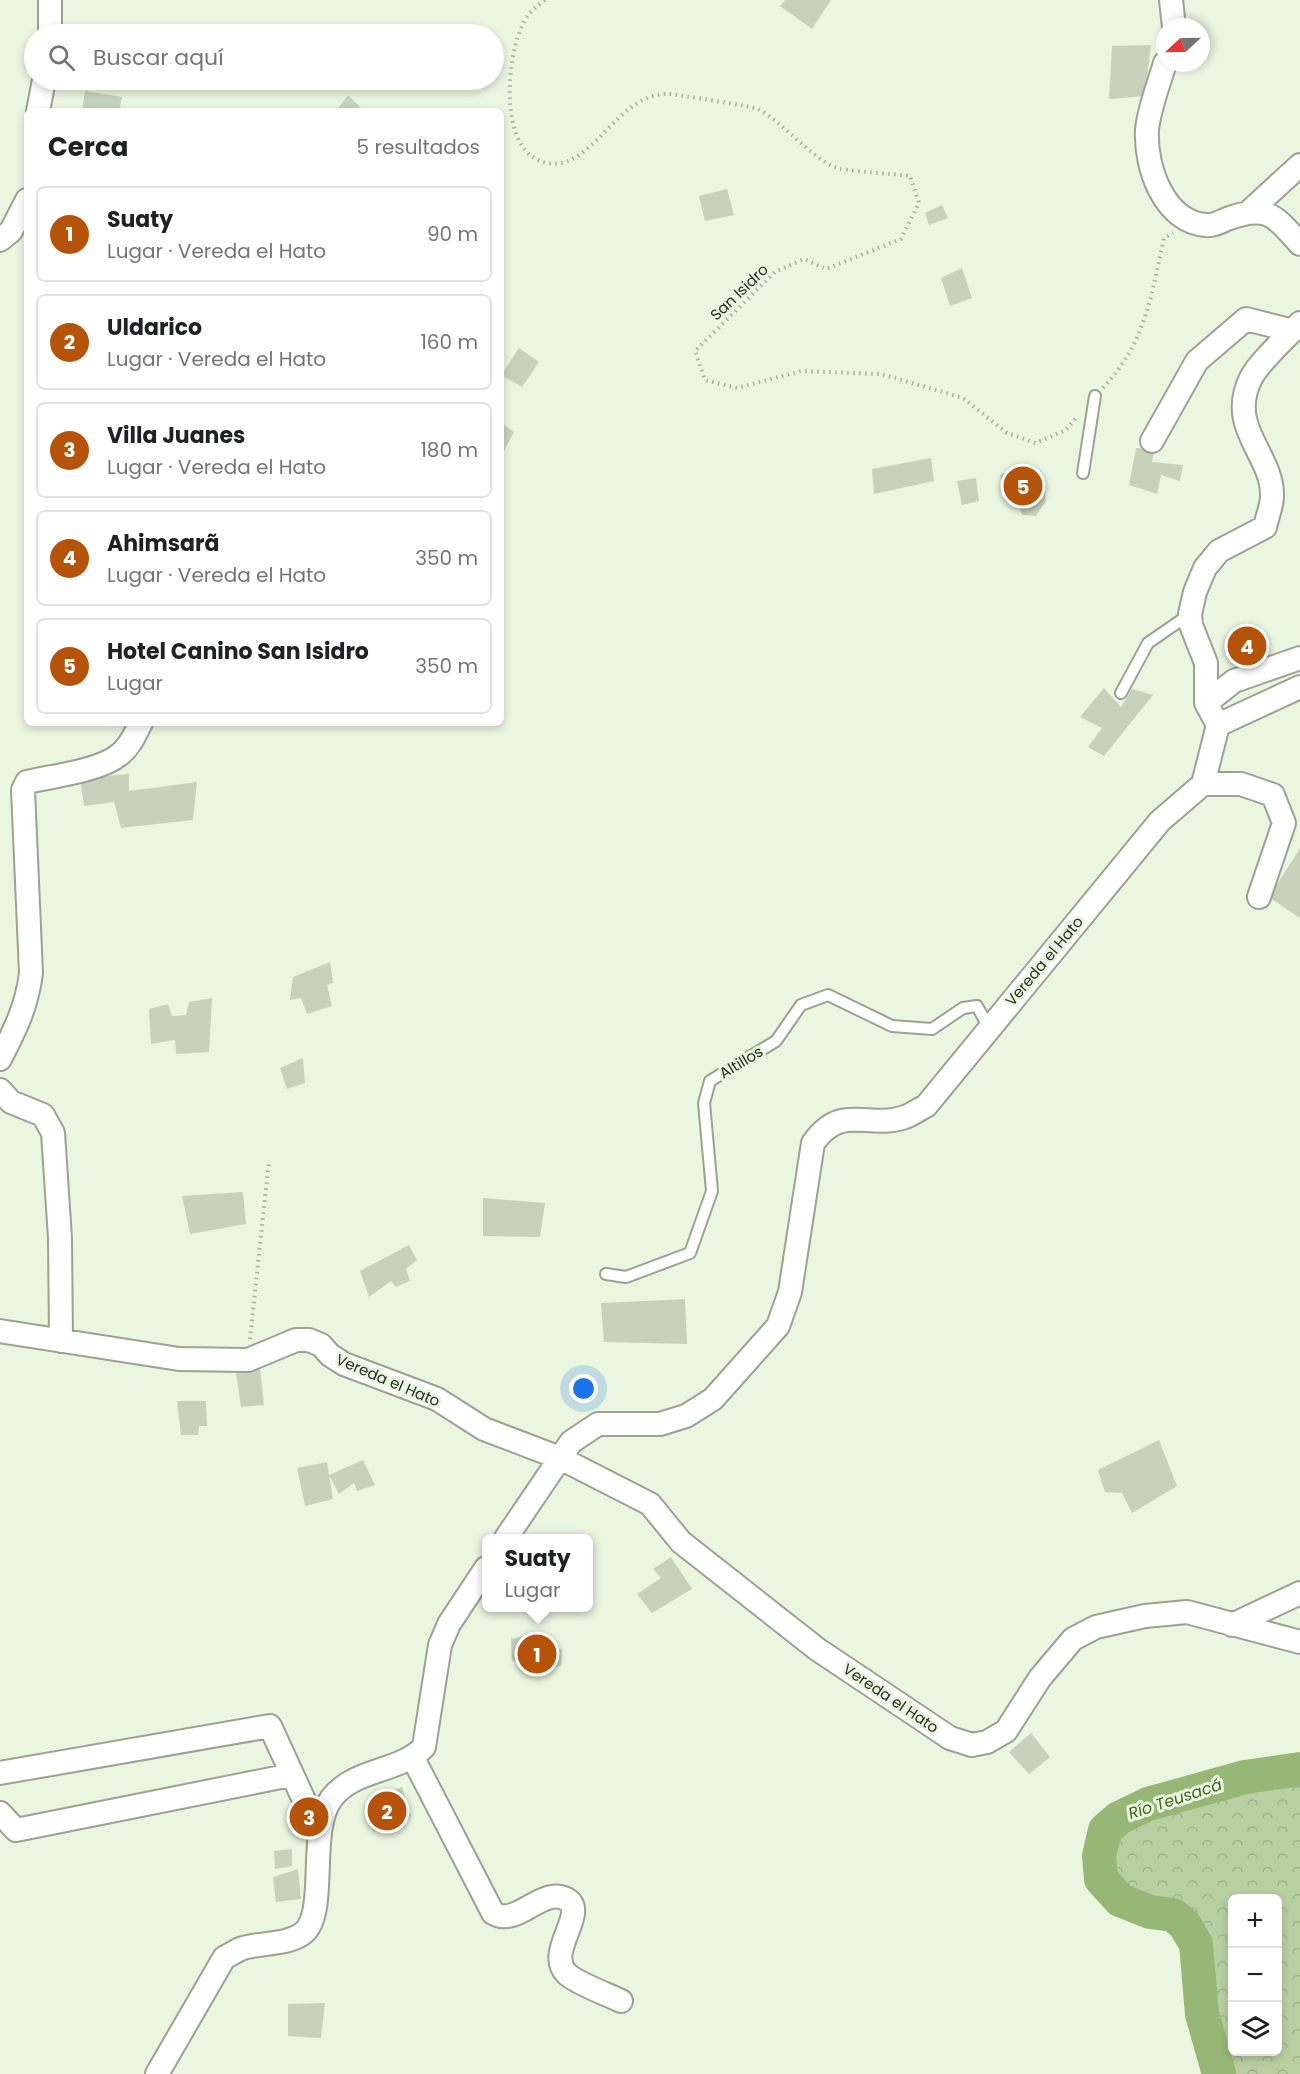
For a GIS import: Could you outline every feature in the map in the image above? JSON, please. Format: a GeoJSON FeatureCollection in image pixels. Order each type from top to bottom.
{"type":"FeatureCollection","features":[{"type":"Feature","properties":{"kind":"street"},"geometry":{"type":"LineString","coordinates":[[50,0],[50,24]]}},
{"type":"Feature","properties":{"kind":"street"},"geometry":{"type":"LineString","coordinates":[[1171,0],[1173,18]]}},
{"type":"Feature","properties":{"kind":"street"},"geometry":{"type":"LineString","coordinates":[[1163,72],[1147,129],[1149,160],[1169,207],[1189,224],[1209,226],[1251,210],[1300,165]]}},
{"type":"Feature","properties":{"kind":"street"},"geometry":{"type":"LineString","coordinates":[[39,108],[42,90]]}},
{"type":"Feature","properties":{"kind":"street"},"geometry":{"type":"LineString","coordinates":[[0,240],[11,231],[24,206]]}},
{"type":"Feature","properties":{"kind":"street"},"geometry":{"type":"LineString","coordinates":[[1251,210],[1276,218],[1300,244]]}},
{"type":"Feature","properties":{"kind":"street"},"geometry":{"type":"LineString","coordinates":[[1152,441],[1197,362],[1246,320],[1296,327]]}},
{"type":"Feature","properties":{"kind":"street"},"geometry":{"type":"LineString","coordinates":[[1259,897],[1284,823],[1273,795],[1241,784],[1203,784],[1218,725],[1206,703],[1206,663],[1190,614],[1195,592],[1205,568],[1219,550],[1265,527],[1272,495],[1264,467],[1249,435],[1242,404],[1251,376],[1296,327]]}},
{"type":"Feature","properties":{"kind":"street"},"geometry":{"type":"LineString","coordinates":[[1206,703],[1234,681],[1300,658]]}},
{"type":"Feature","properties":{"kind":"street"},"geometry":{"type":"LineString","coordinates":[[1218,725],[1300,687]]}},
{"type":"Feature","properties":{"kind":"street"},"geometry":{"type":"LineString","coordinates":[[0,1059],[19,1024],[28,996],[31,973],[23,790],[27,782],[94,766],[119,755],[131,742],[139,726]]}},
{"type":"Feature","properties":{"kind":"street","name":"Vereda el Hato"},"geometry":{"type":"LineString","coordinates":[[509,1534],[560,1458],[581,1434],[598,1424],[660,1424],[686,1416],[713,1399],[778,1326],[790,1292],[813,1143],[823,1129],[836,1121],[904,1118],[926,1106],[1160,821],[1203,784]]}},
{"type":"Feature","properties":{"kind":"street"},"geometry":{"type":"LineString","coordinates":[[0,1090],[11,1102],[43,1115],[52,1133],[60,1238],[61,1341]]}},
{"type":"Feature","properties":{"kind":"street","name":"Vereda el Hato"},"geometry":{"type":"LineString","coordinates":[[0,1331],[179,1359],[248,1360],[296,1340],[309,1340],[321,1345],[330,1355],[344,1364],[437,1399],[484,1429],[560,1458],[650,1504],[681,1542],[818,1649],[950,1738],[972,1745],[987,1742],[1006,1731],[1012,1717],[1040,1678],[1082,1633],[1096,1627],[1144,1616],[1187,1612],[1300,1642]]}},
{"type":"Feature","properties":{"kind":"street"},"geometry":{"type":"LineString","coordinates":[[314,1821],[344,1786],[369,1773],[413,1758],[424,1747],[440,1644],[449,1624],[482,1574]]}},
{"type":"Feature","properties":{"kind":"street"},"geometry":{"type":"LineString","coordinates":[[1232,1625],[1300,1593]]}},
{"type":"Feature","properties":{"kind":"street"},"geometry":{"type":"LineString","coordinates":[[0,1773],[270,1726],[291,1776],[314,1821],[315,1911],[311,1923],[303,1934],[289,1940],[240,1949],[224,1958],[158,2074]]}},
{"type":"Feature","properties":{"kind":"street"},"geometry":{"type":"LineString","coordinates":[[413,1758],[493,1914],[500,1918],[508,1917],[552,1897],[565,1898],[570,1902],[573,1919],[560,1952],[561,1966],[568,1975],[621,2001]]}},
{"type":"Feature","properties":{"kind":"street"},"geometry":{"type":"LineString","coordinates":[[0,1813],[16,1830],[291,1776]]}},
{"type":"Feature","properties":{"kind":"lane"},"geometry":{"type":"LineString","coordinates":[[1083,473],[1095,396]]}},
{"type":"Feature","properties":{"kind":"lane"},"geometry":{"type":"LineString","coordinates":[[1121,693],[1148,643],[1190,614]]}},
{"type":"Feature","properties":{"kind":"lane","name":"Altillos"},"geometry":{"type":"LineString","coordinates":[[606,1274],[626,1277],[690,1253],[712,1191],[704,1103],[710,1081],[776,1041],[801,1005],[828,995],[892,1026],[932,1029],[963,1008],[977,1006],[988,1028]]}},
{"type":"Feature","properties":{"kind":"path","name":"San Isidro"},"geometry":{"type":"LineString","coordinates":[[545,0],[532,9],[523,23],[512,74],[510,111],[513,131],[522,147],[531,156],[547,164],[572,159],[636,102],[650,96],[669,94],[756,108],[835,168],[910,176],[919,203],[901,239],[826,269],[804,259],[775,272],[695,351],[705,380],[737,388],[801,371],[881,374],[963,398],[1007,433],[1036,443],[1066,430],[1123,366],[1147,317],[1164,238],[1189,224]]}},
{"type":"Feature","properties":{"kind":"path"},"geometry":{"type":"LineString","coordinates":[[248,1360],[269,1160]]}},
{"type":"Feature","properties":{"kind":"green space"},"geometry":{"type":"Polygon","coordinates":[[[1300,1768],[1300,2074],[1219,2074],[1190,1958],[1162,1904],[1121,1893],[1094,1869],[1088,1842],[1139,1809],[1163,1797],[1188,1787],[1240,1774],[1300,1768]]]}},
{"type":"Feature","properties":{"kind":"building"},"geometry":{"type":"Polygon","coordinates":[[[785,0],[831,0],[812,29],[780,6],[785,0]]]}},
{"type":"Feature","properties":{"kind":"building"},"geometry":{"type":"Polygon","coordinates":[[[1151,45],[1145,96],[1109,99],[1112,46],[1151,45]]]}},
{"type":"Feature","properties":{"kind":"building"},"geometry":{"type":"Polygon","coordinates":[[[85,91],[122,97],[120,108],[82,108],[85,91]]]}},
{"type":"Feature","properties":{"kind":"building"},"geometry":{"type":"Polygon","coordinates":[[[348,95],[360,107],[359,108],[338,108],[348,95]]]}},
{"type":"Feature","properties":{"kind":"building"},"geometry":{"type":"Polygon","coordinates":[[[727,189],[734,215],[705,221],[699,196],[727,189]]]}},
{"type":"Feature","properties":{"kind":"building"},"geometry":{"type":"Polygon","coordinates":[[[942,205],[948,218],[929,225],[925,213],[942,205]]]}},
{"type":"Feature","properties":{"kind":"building"},"geometry":{"type":"Polygon","coordinates":[[[962,268],[972,298],[950,306],[941,278],[962,268]]]}},
{"type":"Feature","properties":{"kind":"building"},"geometry":{"type":"Polygon","coordinates":[[[519,348],[539,362],[522,387],[504,377],[504,370],[519,348]]]}},
{"type":"Feature","properties":{"kind":"building"},"geometry":{"type":"Polygon","coordinates":[[[504,425],[514,432],[504,451],[504,425]]]}},
{"type":"Feature","properties":{"kind":"building"},"geometry":{"type":"Polygon","coordinates":[[[1136,448],[1154,450],[1152,462],[1183,465],[1180,481],[1161,475],[1157,494],[1129,485],[1136,448]]]}},
{"type":"Feature","properties":{"kind":"building"},"geometry":{"type":"Polygon","coordinates":[[[931,458],[934,481],[874,494],[872,469],[931,458]]]}},
{"type":"Feature","properties":{"kind":"building"},"geometry":{"type":"Polygon","coordinates":[[[1019,467],[1028,476],[1041,471],[1046,501],[1036,516],[1022,515],[1016,496],[1006,503],[1000,475],[1019,467]]]}},
{"type":"Feature","properties":{"kind":"building"},"geometry":{"type":"Polygon","coordinates":[[[976,478],[979,501],[962,505],[957,481],[976,478]]]}},
{"type":"Feature","properties":{"kind":"building"},"geometry":{"type":"Polygon","coordinates":[[[1252,624],[1266,656],[1240,664],[1228,635],[1252,624]]]}},
{"type":"Feature","properties":{"kind":"building"},"geometry":{"type":"Polygon","coordinates":[[[1104,688],[1121,707],[1132,689],[1153,695],[1104,756],[1088,747],[1102,728],[1080,717],[1104,688]]]}},
{"type":"Feature","properties":{"kind":"building"},"geometry":{"type":"Polygon","coordinates":[[[129,774],[129,791],[197,782],[193,820],[121,828],[114,802],[84,806],[80,778],[129,774]]]}},
{"type":"Feature","properties":{"kind":"building"},"geometry":{"type":"Polygon","coordinates":[[[1300,848],[1300,918],[1269,897],[1300,848]]]}},
{"type":"Feature","properties":{"kind":"building"},"geometry":{"type":"Polygon","coordinates":[[[330,962],[333,983],[327,985],[332,1006],[307,1014],[301,998],[290,1000],[293,977],[330,962]]]}},
{"type":"Feature","properties":{"kind":"building"},"geometry":{"type":"Polygon","coordinates":[[[212,998],[209,1052],[176,1054],[175,1040],[151,1044],[149,1009],[168,1004],[172,1016],[186,1015],[189,1002],[212,998]]]}},
{"type":"Feature","properties":{"kind":"building"},"geometry":{"type":"Polygon","coordinates":[[[303,1058],[305,1083],[287,1089],[280,1068],[303,1058]]]}},
{"type":"Feature","properties":{"kind":"building"},"geometry":{"type":"Polygon","coordinates":[[[243,1192],[246,1224],[190,1234],[182,1196],[243,1192]]]}},
{"type":"Feature","properties":{"kind":"building"},"geometry":{"type":"Polygon","coordinates":[[[483,1198],[545,1203],[540,1237],[483,1236],[483,1198]]]}},
{"type":"Feature","properties":{"kind":"building"},"geometry":{"type":"Polygon","coordinates":[[[409,1245],[417,1260],[406,1269],[410,1281],[396,1287],[391,1281],[369,1297],[360,1271],[409,1245]]]}},
{"type":"Feature","properties":{"kind":"building"},"geometry":{"type":"Polygon","coordinates":[[[685,1299],[687,1344],[604,1342],[601,1303],[685,1299]]]}},
{"type":"Feature","properties":{"kind":"building"},"geometry":{"type":"Polygon","coordinates":[[[260,1368],[264,1405],[241,1407],[236,1373],[260,1368]]]}},
{"type":"Feature","properties":{"kind":"building"},"geometry":{"type":"Polygon","coordinates":[[[177,1401],[206,1401],[207,1426],[199,1426],[198,1435],[181,1435],[177,1401]]]}},
{"type":"Feature","properties":{"kind":"building"},"geometry":{"type":"Polygon","coordinates":[[[1159,1440],[1177,1486],[1132,1513],[1122,1493],[1105,1492],[1098,1470],[1159,1440]]]}},
{"type":"Feature","properties":{"kind":"building"},"geometry":{"type":"Polygon","coordinates":[[[363,1460],[375,1485],[357,1491],[354,1483],[339,1494],[329,1475],[363,1460]]]}},
{"type":"Feature","properties":{"kind":"building"},"geometry":{"type":"Polygon","coordinates":[[[327,1462],[333,1499],[305,1506],[297,1468],[327,1462]]]}},
{"type":"Feature","properties":{"kind":"building"},"geometry":{"type":"Polygon","coordinates":[[[671,1557],[692,1589],[652,1613],[637,1594],[661,1578],[653,1569],[671,1557]]]}},
{"type":"Feature","properties":{"kind":"building"},"geometry":{"type":"Polygon","coordinates":[[[542,1632],[546,1649],[562,1649],[561,1665],[543,1675],[535,1659],[512,1661],[511,1639],[542,1632]]]}},
{"type":"Feature","properties":{"kind":"building"},"geometry":{"type":"Polygon","coordinates":[[[1031,1733],[1050,1757],[1029,1774],[1009,1752],[1031,1733]]]}},
{"type":"Feature","properties":{"kind":"building"},"geometry":{"type":"Polygon","coordinates":[[[402,1787],[411,1816],[374,1832],[364,1806],[402,1787]]]}},
{"type":"Feature","properties":{"kind":"building"},"geometry":{"type":"Polygon","coordinates":[[[292,1849],[292,1866],[275,1869],[274,1851],[292,1849]]]}},
{"type":"Feature","properties":{"kind":"building"},"geometry":{"type":"Polygon","coordinates":[[[298,1869],[301,1899],[276,1902],[273,1877],[298,1869]]]}},
{"type":"Feature","properties":{"kind":"building"},"geometry":{"type":"Polygon","coordinates":[[[325,2003],[321,2038],[288,2036],[288,2004],[325,2003]]]}},
{"type":"Feature","properties":{"kind":"waterway","name":"Río Teusacá"},"geometry":{"type":"LineString","coordinates":[[1219,2074],[1202,2014],[1196,1944],[1184,1924],[1173,1915],[1150,1912],[1120,1900],[1101,1879],[1099,1856],[1105,1830],[1119,1818],[1148,1804],[1245,1777],[1300,1769]]}},
{"type":"Feature","properties":{"kind":"place","name":"Hotel Canino San Isidro"},"geometry":{"type":"Point","coordinates":[1023,486]}},
{"type":"Feature","properties":{"kind":"place","name":"Ahimsarã"},"geometry":{"type":"Point","coordinates":[1247,646]}},
{"type":"Feature","properties":{"kind":"place","name":"Suaty"},"geometry":{"type":"Point","coordinates":[537,1654]}},
{"type":"Feature","properties":{"kind":"place","name":"Uldarico"},"geometry":{"type":"Point","coordinates":[387,1811]}},
{"type":"Feature","properties":{"kind":"place","name":"Villa Juanes"},"geometry":{"type":"Point","coordinates":[309,1817]}}]}
